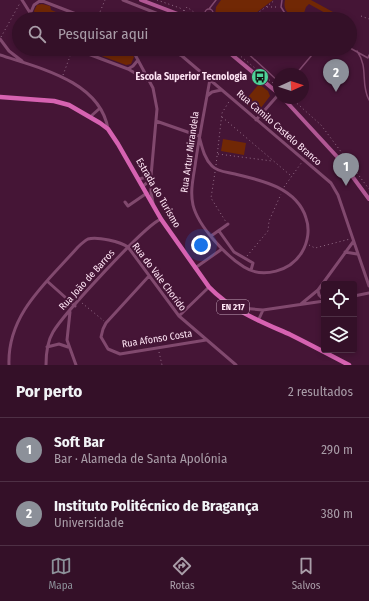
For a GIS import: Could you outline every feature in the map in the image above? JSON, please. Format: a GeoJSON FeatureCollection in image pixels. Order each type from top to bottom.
{"type":"FeatureCollection","features":[{"type":"Feature","properties":{"kind":"main road","name":"Estrada do Turismo"},"geometry":{"type":"LineString","coordinates":[[0,97],[54,101],[69,105],[90,116],[108,129],[139,179],[161,219],[209,287],[237,310],[349,365]]}},
{"type":"Feature","properties":{"kind":"street"},"geometry":{"type":"LineString","coordinates":[[22,0],[30,12]]}},
{"type":"Feature","properties":{"kind":"street"},"geometry":{"type":"LineString","coordinates":[[32,12],[34,5],[40,0],[72,12]]}},
{"type":"Feature","properties":{"kind":"street"},"geometry":{"type":"LineString","coordinates":[[123,0],[153,12]]}},
{"type":"Feature","properties":{"kind":"street"},"geometry":{"type":"LineString","coordinates":[[141,0],[173,12]]}},
{"type":"Feature","properties":{"kind":"street"},"geometry":{"type":"LineString","coordinates":[[0,39],[12,53]]}},
{"type":"Feature","properties":{"kind":"street"},"geometry":{"type":"LineString","coordinates":[[0,55],[62,78],[91,95],[106,122],[108,129]]}},
{"type":"Feature","properties":{"kind":"street"},"geometry":{"type":"LineString","coordinates":[[16,56],[25,63]]}},
{"type":"Feature","properties":{"kind":"street"},"geometry":{"type":"LineString","coordinates":[[93,56],[128,69],[148,81]]}},
{"type":"Feature","properties":{"kind":"street"},"geometry":{"type":"LineString","coordinates":[[136,56],[155,95],[157,109],[151,176],[151,192],[154,205]]}},
{"type":"Feature","properties":{"kind":"street","name":"Rua Camilo Castelo Branco"},"geometry":{"type":"LineString","coordinates":[[181,56],[210,79],[331,183],[338,195],[352,240],[369,286]]}},
{"type":"Feature","properties":{"kind":"street"},"geometry":{"type":"LineString","coordinates":[[234,56],[273,89]]}},
{"type":"Feature","properties":{"kind":"street"},"geometry":{"type":"LineString","coordinates":[[128,69],[133,66],[138,59]]}},
{"type":"Feature","properties":{"kind":"street","name":"Rua Artur Mirandela"},"geometry":{"type":"LineString","coordinates":[[210,79],[199,136],[192,192],[193,205],[198,218],[222,249],[245,268],[251,270]]}},
{"type":"Feature","properties":{"kind":"street"},"geometry":{"type":"LineString","coordinates":[[207,96],[212,92],[222,90]]}},
{"type":"Feature","properties":{"kind":"street"},"geometry":{"type":"LineString","coordinates":[[256,120],[273,101]]}},
{"type":"Feature","properties":{"kind":"street"},"geometry":{"type":"LineString","coordinates":[[289,104],[368,191],[369,200]]}},
{"type":"Feature","properties":{"kind":"street"},"geometry":{"type":"LineString","coordinates":[[90,116],[99,110]]}},
{"type":"Feature","properties":{"kind":"street"},"geometry":{"type":"LineString","coordinates":[[156,121],[199,136],[203,152],[215,168],[266,182],[290,195],[304,211],[308,231],[306,244],[294,264],[285,269],[271,272],[251,270],[253,263],[234,252],[219,231]]}},
{"type":"Feature","properties":{"kind":"street"},"geometry":{"type":"LineString","coordinates":[[139,179],[151,176]]}},
{"type":"Feature","properties":{"kind":"street"},"geometry":{"type":"LineString","coordinates":[[143,186],[148,182],[151,176]]}},
{"type":"Feature","properties":{"kind":"street"},"geometry":{"type":"LineString","coordinates":[[125,202],[128,206],[147,193]]}},
{"type":"Feature","properties":{"kind":"street","name":"Rua João de Barros"},"geometry":{"type":"LineString","coordinates":[[46,365],[47,348],[53,332],[128,247],[154,222],[161,219]]}},
{"type":"Feature","properties":{"kind":"street"},"geometry":{"type":"LineString","coordinates":[[211,236],[228,224]]}},
{"type":"Feature","properties":{"kind":"street","name":"Rua do Vale Chorido"},"geometry":{"type":"LineString","coordinates":[[9,365],[10,348],[17,322],[23,311],[47,281],[78,247],[89,239],[93,238],[120,242],[128,247],[179,316],[236,365]]}},
{"type":"Feature","properties":{"kind":"street"},"geometry":{"type":"LineString","coordinates":[[300,305],[318,290],[352,240]]}},
{"type":"Feature","properties":{"kind":"street"},"geometry":{"type":"LineString","coordinates":[[195,268],[222,249]]}},
{"type":"Feature","properties":{"kind":"street"},"geometry":{"type":"LineString","coordinates":[[345,252],[357,254]]}},
{"type":"Feature","properties":{"kind":"street"},"geometry":{"type":"LineString","coordinates":[[106,323],[149,276]]}},
{"type":"Feature","properties":{"kind":"street"},"geometry":{"type":"LineString","coordinates":[[47,281],[75,306]]}},
{"type":"Feature","properties":{"kind":"street"},"geometry":{"type":"LineString","coordinates":[[179,316],[209,287]]}},
{"type":"Feature","properties":{"kind":"street"},"geometry":{"type":"LineString","coordinates":[[318,290],[321,297]]}},
{"type":"Feature","properties":{"kind":"street"},"geometry":{"type":"LineString","coordinates":[[357,295],[369,293]]}},
{"type":"Feature","properties":{"kind":"street"},"geometry":{"type":"LineString","coordinates":[[237,310],[241,308],[263,310],[321,301]]}},
{"type":"Feature","properties":{"kind":"street"},"geometry":{"type":"LineString","coordinates":[[258,321],[263,310]]}},
{"type":"Feature","properties":{"kind":"street"},"geometry":{"type":"LineString","coordinates":[[70,312],[66,333],[68,347],[76,365]]}},
{"type":"Feature","properties":{"kind":"street","name":"Rua Afonso Costa"},"geometry":{"type":"LineString","coordinates":[[106,323],[102,332],[102,341],[108,350],[120,354],[206,340]]}},
{"type":"Feature","properties":{"kind":"street"},"geometry":{"type":"LineString","coordinates":[[47,348],[59,344],[68,347]]}},
{"type":"Feature","properties":{"kind":"lane"},"geometry":{"type":"LineString","coordinates":[[206,12],[216,0]]}},
{"type":"Feature","properties":{"kind":"lane"},"geometry":{"type":"LineString","coordinates":[[282,0],[281,7],[284,12]]}},
{"type":"Feature","properties":{"kind":"lane"},"geometry":{"type":"LineString","coordinates":[[357,51],[368,56]]}},
{"type":"Feature","properties":{"kind":"lane"},"geometry":{"type":"LineString","coordinates":[[357,52],[364,64],[365,90],[369,100]]}},
{"type":"Feature","properties":{"kind":"lane"},"geometry":{"type":"LineString","coordinates":[[250,56],[273,77]]}},
{"type":"Feature","properties":{"kind":"lane"},"geometry":{"type":"LineString","coordinates":[[301,68],[311,56]]}},
{"type":"Feature","properties":{"kind":"lane"},"geometry":{"type":"LineString","coordinates":[[360,56],[368,56]]}},
{"type":"Feature","properties":{"kind":"path"},"geometry":{"type":"LineString","coordinates":[[15,12],[22,0]]}},
{"type":"Feature","properties":{"kind":"path"},"geometry":{"type":"LineString","coordinates":[[100,12],[105,0]]}},
{"type":"Feature","properties":{"kind":"path"},"geometry":{"type":"LineString","coordinates":[[157,0],[184,11],[187,7],[194,12]]}},
{"type":"Feature","properties":{"kind":"path"},"geometry":{"type":"LineString","coordinates":[[260,12],[275,0]]}},
{"type":"Feature","properties":{"kind":"path"},"geometry":{"type":"LineString","coordinates":[[267,7],[281,7]]}},
{"type":"Feature","properties":{"kind":"path"},"geometry":{"type":"LineString","coordinates":[[361,16],[369,19]]}},
{"type":"Feature","properties":{"kind":"path"},"geometry":{"type":"LineString","coordinates":[[0,39],[12,18]]}},
{"type":"Feature","properties":{"kind":"path"},"geometry":{"type":"LineString","coordinates":[[62,78],[71,56]]}},
{"type":"Feature","properties":{"kind":"path"},"geometry":{"type":"LineString","coordinates":[[240,56],[273,83]]}},
{"type":"Feature","properties":{"kind":"path"},"geometry":{"type":"LineString","coordinates":[[228,224],[211,198],[222,116],[231,98]]}},
{"type":"Feature","properties":{"kind":"path"},"geometry":{"type":"LineString","coordinates":[[297,104],[321,125],[368,191]]}},
{"type":"Feature","properties":{"kind":"path"},"geometry":{"type":"LineString","coordinates":[[222,116],[291,176]]}},
{"type":"Feature","properties":{"kind":"path"},"geometry":{"type":"LineString","coordinates":[[217,154],[273,161]]}},
{"type":"Feature","properties":{"kind":"path"},"geometry":{"type":"LineString","coordinates":[[245,259],[268,232],[269,221],[283,190],[303,160]]}},
{"type":"Feature","properties":{"kind":"path"},"geometry":{"type":"LineString","coordinates":[[306,244],[315,248],[352,240]]}},
{"type":"Feature","properties":{"kind":"path"},"geometry":{"type":"LineString","coordinates":[[80,301],[106,323]]}},
{"type":"Feature","properties":{"kind":"path"},"geometry":{"type":"LineString","coordinates":[[159,348],[162,365]]}},
{"type":"Feature","properties":{"kind":"shaded area"},"geometry":{"type":"Polygon","coordinates":[[[221,0],[273,0],[257,12],[215,12],[216,7],[221,0]]]}},
{"type":"Feature","properties":{"kind":"shaded area"},"geometry":{"type":"Polygon","coordinates":[[[285,0],[311,0],[333,12],[323,12],[309,4],[304,12],[288,12],[285,6],[285,0]]]}},
{"type":"Feature","properties":{"kind":"shaded area"},"geometry":{"type":"Polygon","coordinates":[[[42,4],[50,6],[51,10],[56,12],[34,12],[37,5],[42,4]]]}},
{"type":"Feature","properties":{"kind":"shaded area"},"geometry":{"type":"Polygon","coordinates":[[[102,56],[133,56],[131,64],[126,65],[102,56]]]}},
{"type":"Feature","properties":{"kind":"shaded area"},"geometry":{"type":"Polygon","coordinates":[[[259,84],[268,91],[270,96],[257,113],[244,102],[259,84]]]}},
{"type":"Feature","properties":{"kind":"shaded area"},"geometry":{"type":"Polygon","coordinates":[[[223,139],[246,143],[244,155],[221,151],[223,139]]]}},
{"type":"Feature","properties":{"kind":"place","name":"Escola Superior Tecnologia"},"geometry":{"type":"Point","coordinates":[260,77]}},
{"type":"Feature","properties":{"kind":"place","name":"Instituto Politécnico de Bragança"},"geometry":{"type":"Point","coordinates":[336,92]}},
{"type":"Feature","properties":{"kind":"place","name":"Soft Bar"},"geometry":{"type":"Point","coordinates":[346,186]}}]}
